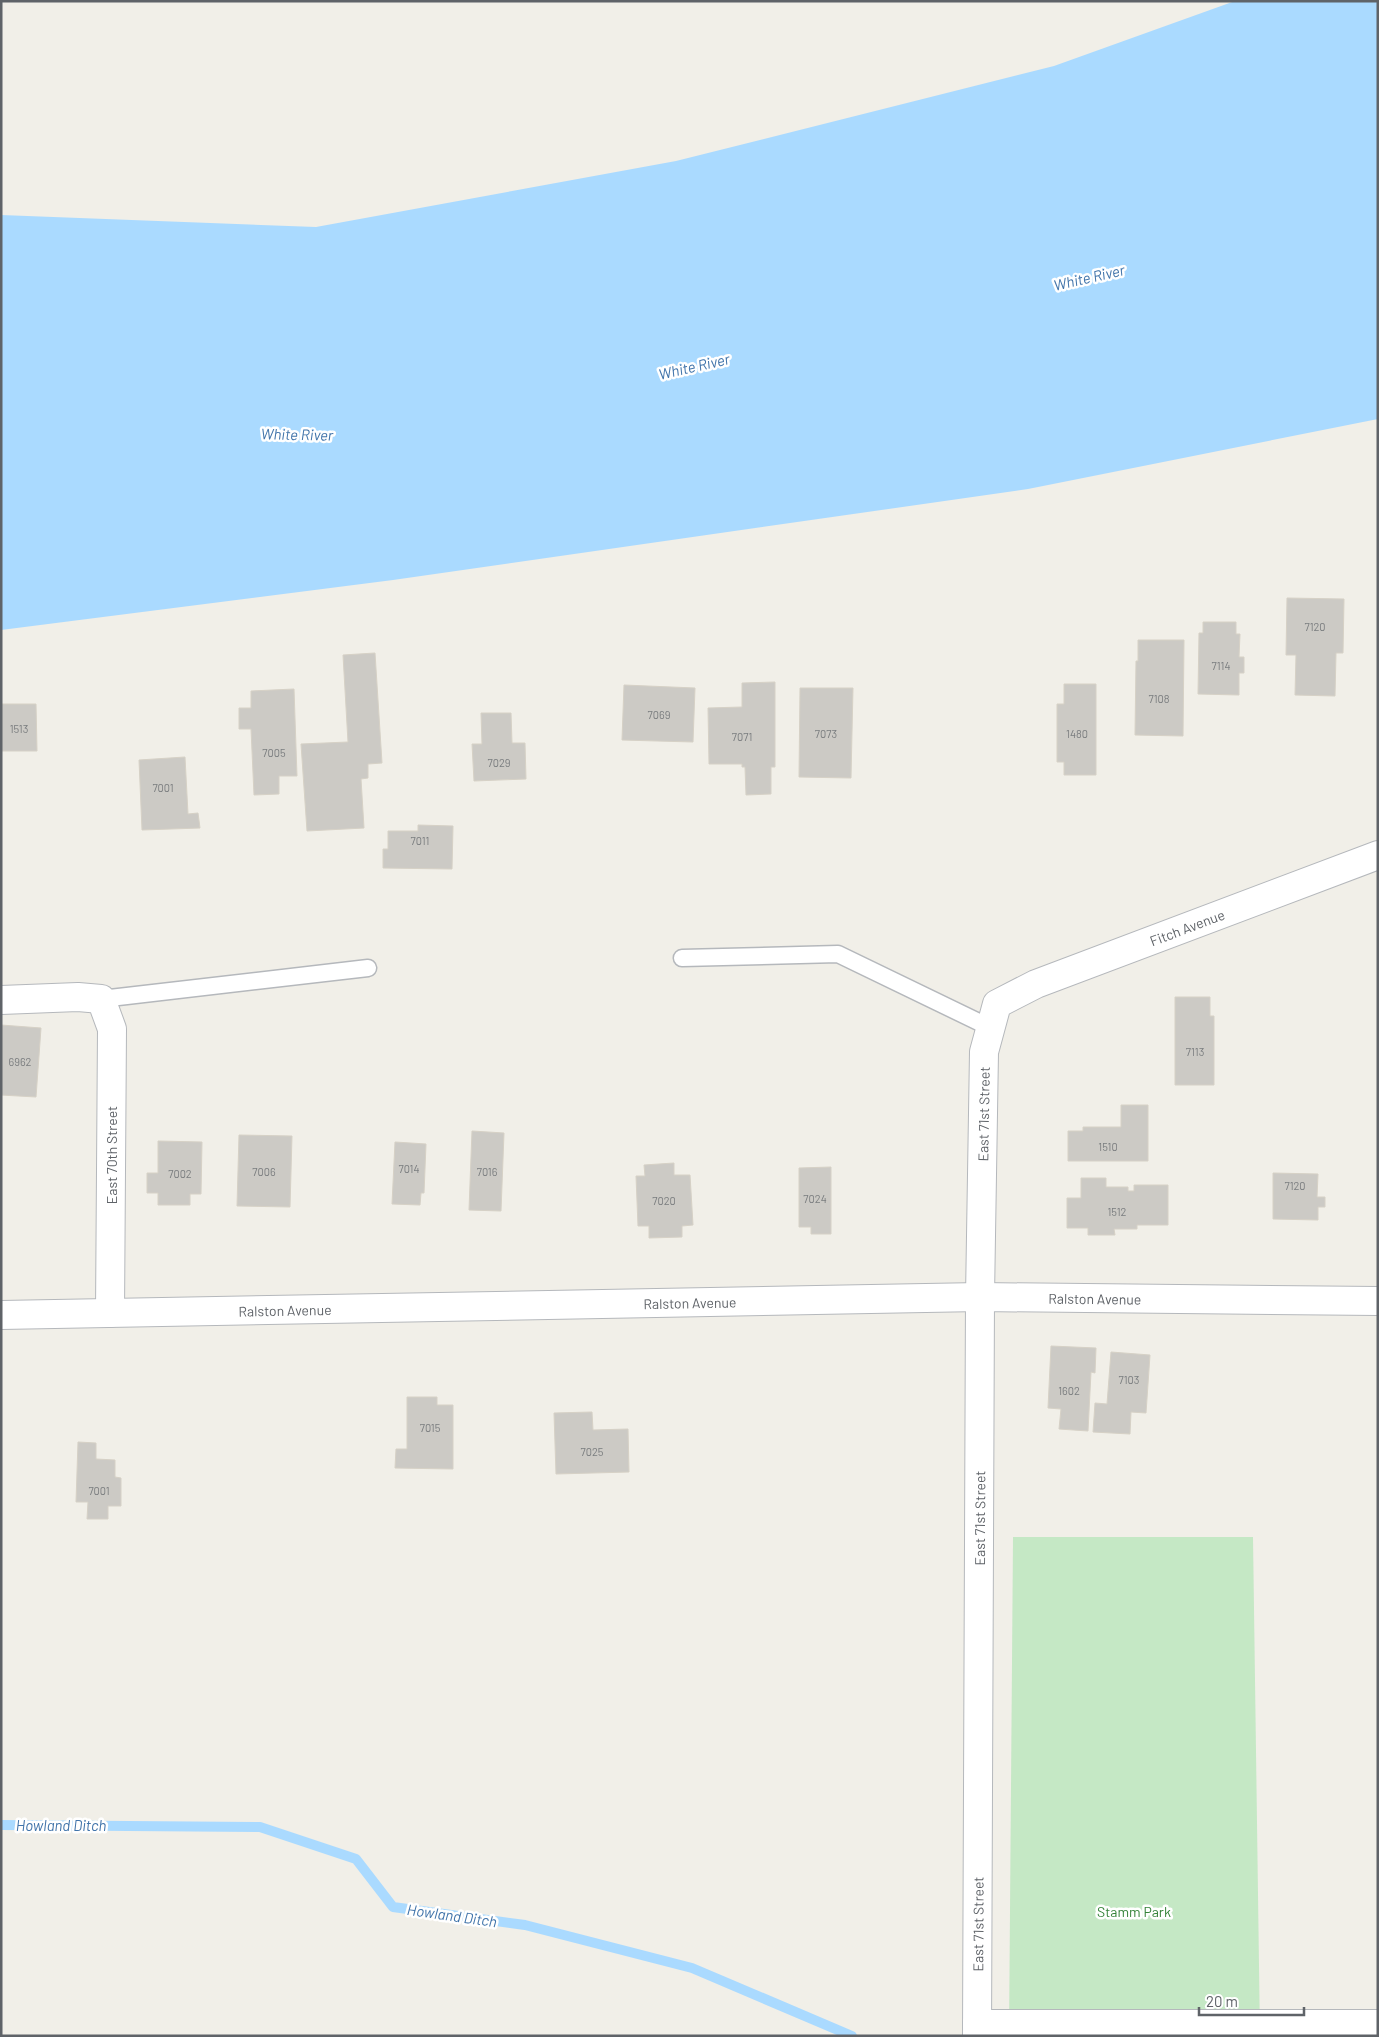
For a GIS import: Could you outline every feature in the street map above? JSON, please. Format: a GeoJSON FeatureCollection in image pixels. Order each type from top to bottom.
{"type":"FeatureCollection","features":[{"type":"Feature","properties":{"kind":"street","name":"Fitch Avenue"},"geometry":{"type":"LineString","coordinates":[[994,1016],[1036,984],[1378,855]]}},
{"type":"Feature","properties":{"kind":"street"},"geometry":{"type":"LineString","coordinates":[[1,1000],[78,997],[101,999]]}},
{"type":"Feature","properties":{"kind":"street","name":"East 70th Street"},"geometry":{"type":"LineString","coordinates":[[101,999],[112,1029],[110,1313]]}},
{"type":"Feature","properties":{"kind":"street","name":"East 71st Street"},"geometry":{"type":"LineString","coordinates":[[977,2030],[980,1297],[984,1052],[994,1016]]}},
{"type":"Feature","properties":{"kind":"street","name":"Ralston Avenue"},"geometry":{"type":"LineString","coordinates":[[1,1315],[980,1297],[1378,1301]]}},
{"type":"Feature","properties":{"kind":"street"},"geometry":{"type":"LineString","coordinates":[[977,2030],[1378,2024]]}},
{"type":"Feature","properties":{"kind":"lane"},"geometry":{"type":"LineString","coordinates":[[682,958],[838,954],[994,1016]]}},
{"type":"Feature","properties":{"kind":"lane"},"geometry":{"type":"LineString","coordinates":[[101,999],[368,968]]}},
{"type":"Feature","properties":{"kind":"green space","name":"Stamm Park"},"geometry":{"type":"Polygon","coordinates":[[[1013,1537],[1253,1537],[1260,2036],[1009,2036],[1013,1537]]]}},
{"type":"Feature","properties":{"kind":"water","name":"White River"},"geometry":{"type":"Polygon","coordinates":[[[1235,1],[1378,1],[1378,419],[1028,489],[393,580],[1,630],[1,215],[316,227],[676,161],[1054,66],[1235,1]]]}},
{"type":"Feature","properties":{"kind":"building"},"geometry":{"type":"Polygon","coordinates":[[[1287,598],[1344,599],[1343,653],[1336,653],[1335,696],[1295,695],[1296,655],[1286,655],[1287,598]]]}},
{"type":"Feature","properties":{"kind":"building"},"geometry":{"type":"Polygon","coordinates":[[[1203,622],[1236,622],[1236,634],[1240,634],[1239,657],[1244,657],[1244,673],[1239,673],[1239,695],[1198,694],[1199,633],[1203,633],[1203,622]]]}},
{"type":"Feature","properties":{"kind":"building"},"geometry":{"type":"Polygon","coordinates":[[[1138,640],[1184,640],[1183,736],[1135,735],[1138,640]]]}},
{"type":"Feature","properties":{"kind":"building"},"geometry":{"type":"Polygon","coordinates":[[[375,653],[382,763],[368,764],[368,778],[361,779],[364,828],[307,831],[301,744],[348,742],[343,655],[375,653]]]}},
{"type":"Feature","properties":{"kind":"building"},"geometry":{"type":"Polygon","coordinates":[[[775,682],[775,767],[771,767],[771,794],[746,795],[745,767],[742,767],[742,764],[709,764],[708,708],[742,707],[742,683],[775,682]]]}},
{"type":"Feature","properties":{"kind":"building"},"geometry":{"type":"Polygon","coordinates":[[[1064,684],[1096,684],[1096,775],[1064,775],[1064,762],[1057,762],[1057,704],[1064,704],[1064,684]]]}},
{"type":"Feature","properties":{"kind":"building"},"geometry":{"type":"Polygon","coordinates":[[[624,685],[695,688],[693,742],[622,740],[624,685]]]}},
{"type":"Feature","properties":{"kind":"building"},"geometry":{"type":"Polygon","coordinates":[[[800,688],[853,688],[851,778],[799,777],[800,688]]]}},
{"type":"Feature","properties":{"kind":"building"},"geometry":{"type":"Polygon","coordinates":[[[294,689],[297,776],[279,776],[279,794],[254,795],[251,729],[239,729],[239,708],[251,708],[251,691],[294,689]]]}},
{"type":"Feature","properties":{"kind":"building"},"geometry":{"type":"Polygon","coordinates":[[[1,704],[36,704],[37,751],[1,751],[1,704]]]}},
{"type":"Feature","properties":{"kind":"building"},"geometry":{"type":"Polygon","coordinates":[[[481,713],[511,713],[512,743],[525,743],[526,779],[474,781],[472,744],[482,744],[481,713]]]}},
{"type":"Feature","properties":{"kind":"building"},"geometry":{"type":"Polygon","coordinates":[[[185,757],[188,814],[198,813],[200,828],[142,830],[139,760],[185,757]]]}},
{"type":"Feature","properties":{"kind":"building"},"geometry":{"type":"Polygon","coordinates":[[[418,825],[453,826],[452,869],[383,868],[383,849],[388,849],[388,831],[418,831],[418,825]]]}},
{"type":"Feature","properties":{"kind":"building"},"geometry":{"type":"Polygon","coordinates":[[[1175,997],[1210,997],[1210,1016],[1214,1016],[1214,1085],[1175,1085],[1175,997]]]}},
{"type":"Feature","properties":{"kind":"building"},"geometry":{"type":"Polygon","coordinates":[[[1,1025],[41,1028],[36,1097],[1,1095],[1,1025]]]}},
{"type":"Feature","properties":{"kind":"building"},"geometry":{"type":"Polygon","coordinates":[[[1121,1105],[1148,1105],[1148,1161],[1068,1161],[1068,1131],[1083,1131],[1083,1127],[1121,1127],[1121,1105]]]}},
{"type":"Feature","properties":{"kind":"building"},"geometry":{"type":"Polygon","coordinates":[[[472,1131],[504,1133],[501,1211],[469,1210],[472,1131]]]}},
{"type":"Feature","properties":{"kind":"building"},"geometry":{"type":"Polygon","coordinates":[[[239,1135],[292,1136],[290,1207],[237,1206],[239,1135]]]}},
{"type":"Feature","properties":{"kind":"building"},"geometry":{"type":"Polygon","coordinates":[[[158,1141],[202,1142],[201,1194],[190,1194],[190,1205],[158,1205],[158,1193],[147,1193],[147,1173],[158,1173],[158,1141]]]}},
{"type":"Feature","properties":{"kind":"building"},"geometry":{"type":"Polygon","coordinates":[[[395,1142],[426,1144],[424,1193],[421,1193],[420,1205],[392,1204],[395,1142]]]}},
{"type":"Feature","properties":{"kind":"building"},"geometry":{"type":"Polygon","coordinates":[[[674,1163],[674,1175],[690,1175],[693,1225],[682,1226],[682,1237],[649,1238],[649,1226],[638,1226],[636,1176],[645,1176],[644,1165],[674,1163]]]}},
{"type":"Feature","properties":{"kind":"building"},"geometry":{"type":"Polygon","coordinates":[[[831,1167],[831,1234],[811,1234],[811,1227],[799,1227],[799,1168],[831,1167]]]}},
{"type":"Feature","properties":{"kind":"building"},"geometry":{"type":"Polygon","coordinates":[[[1273,1173],[1318,1174],[1317,1197],[1325,1197],[1325,1207],[1318,1207],[1318,1220],[1273,1219],[1273,1173]]]}},
{"type":"Feature","properties":{"kind":"building"},"geometry":{"type":"Polygon","coordinates":[[[1081,1178],[1106,1178],[1106,1187],[1128,1187],[1128,1191],[1134,1191],[1134,1185],[1168,1185],[1168,1225],[1137,1225],[1137,1229],[1114,1229],[1115,1235],[1088,1235],[1088,1228],[1067,1228],[1067,1198],[1081,1198],[1081,1178]]]}},
{"type":"Feature","properties":{"kind":"building"},"geometry":{"type":"Polygon","coordinates":[[[1051,1346],[1096,1348],[1095,1373],[1091,1372],[1088,1431],[1059,1429],[1061,1409],[1048,1408],[1051,1346]]]}},
{"type":"Feature","properties":{"kind":"building"},"geometry":{"type":"Polygon","coordinates":[[[1111,1352],[1150,1355],[1146,1413],[1131,1412],[1130,1434],[1093,1432],[1095,1403],[1107,1404],[1111,1352]]]}},
{"type":"Feature","properties":{"kind":"building"},"geometry":{"type":"Polygon","coordinates":[[[407,1397],[437,1397],[437,1405],[453,1405],[453,1469],[395,1468],[396,1449],[407,1449],[407,1397]]]}},
{"type":"Feature","properties":{"kind":"building"},"geometry":{"type":"Polygon","coordinates":[[[592,1412],[593,1430],[628,1429],[629,1472],[556,1474],[554,1413],[592,1412]]]}},
{"type":"Feature","properties":{"kind":"building"},"geometry":{"type":"Polygon","coordinates":[[[78,1442],[96,1443],[96,1459],[115,1460],[115,1477],[121,1478],[121,1506],[108,1506],[108,1519],[87,1519],[88,1502],[76,1502],[78,1442]]]}},
{"type":"Feature","properties":{"kind":"waterway","name":"Howland Ditch"},"geometry":{"type":"LineString","coordinates":[[1,1825],[260,1827],[356,1859],[393,1907],[525,1925],[692,1968],[852,2036]]}}]}
